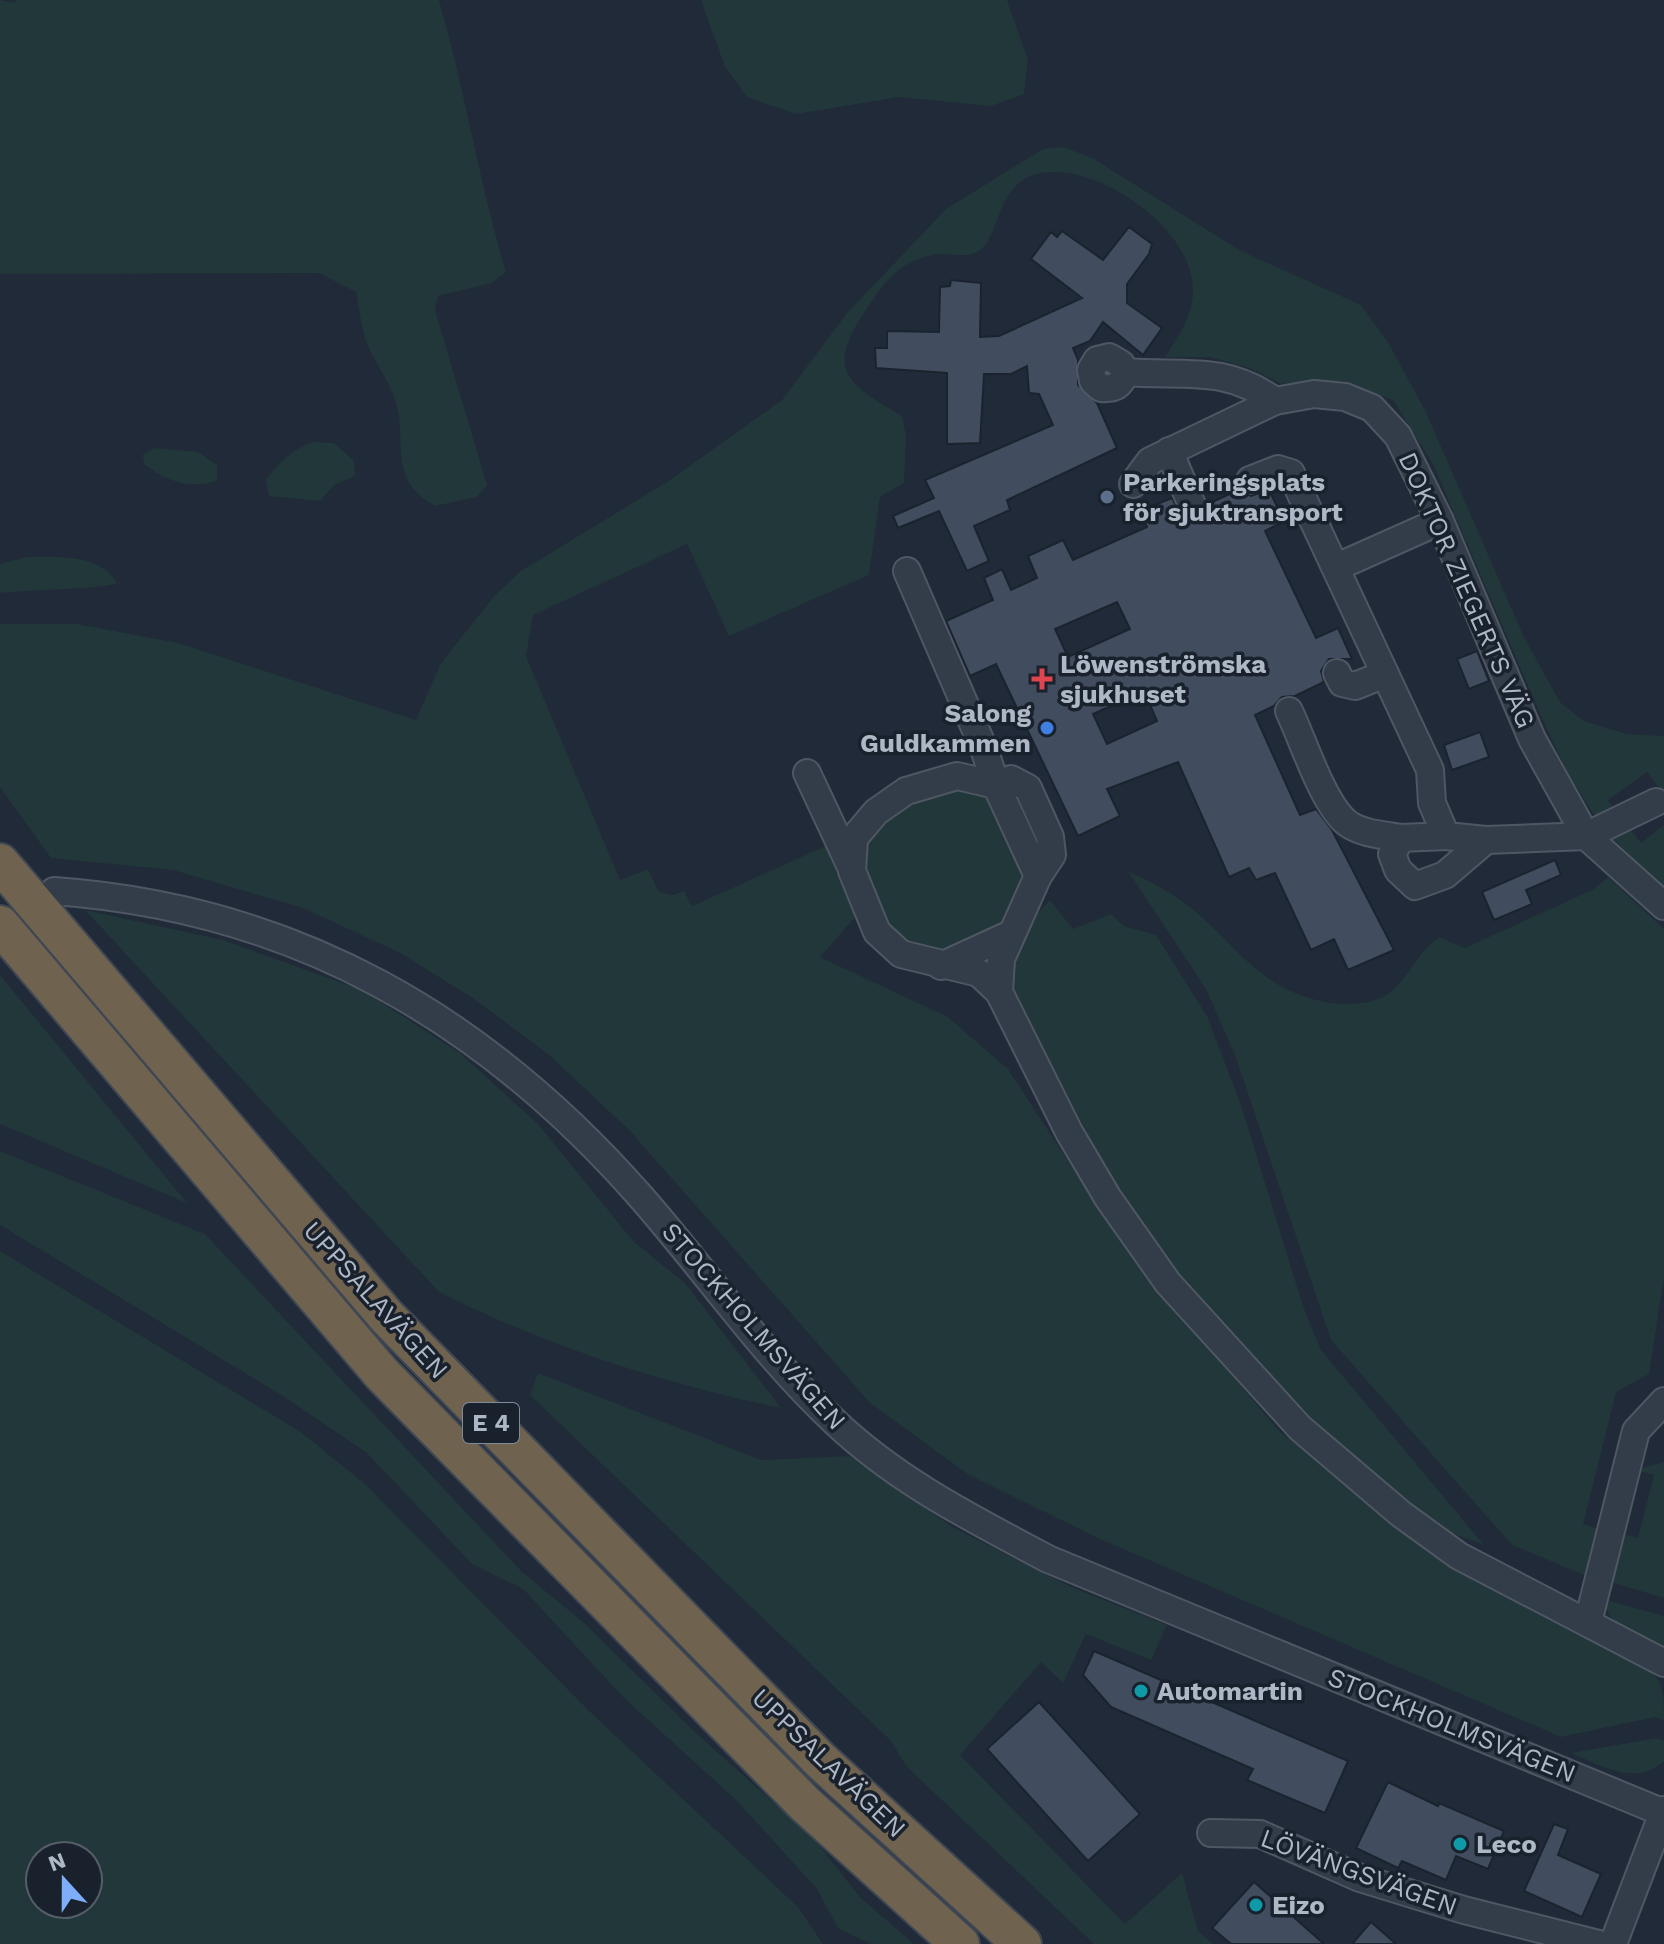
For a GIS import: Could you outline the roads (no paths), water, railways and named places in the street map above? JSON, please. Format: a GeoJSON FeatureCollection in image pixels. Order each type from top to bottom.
{"type":"FeatureCollection","features":[{"type":"Feature","properties":{"kind":"highway","name":"UPPSALAVÄGEN"},"geometry":{"type":"LineString","coordinates":[[0,863],[387,1317],[820,1760],[1022,1944]]}},
{"type":"Feature","properties":{"kind":"highway","name":"UPPSALAVÄGEN"},"geometry":{"type":"LineString","coordinates":[[0,925],[382,1374],[805,1804],[960,1944]]}},
{"type":"Feature","properties":{"kind":"street"},"geometry":{"type":"LineString","coordinates":[[1125,372],[1199,372],[1253,386],[1275,401]]}},
{"type":"Feature","properties":{"kind":"street","name":"DOKTOR ZIEGERTS VÄG"},"geometry":{"type":"LineString","coordinates":[[1133,484],[1150,461],[1275,401],[1314,394],[1345,397],[1372,408],[1398,436],[1440,521],[1532,739],[1586,836],[1664,906]]}},
{"type":"Feature","properties":{"kind":"street"},"geometry":{"type":"LineString","coordinates":[[1169,451],[1192,505]]}},
{"type":"Feature","properties":{"kind":"street"},"geometry":{"type":"LineString","coordinates":[[1250,480],[1278,469],[1291,473],[1430,770],[1432,803],[1446,836]]}},
{"type":"Feature","properties":{"kind":"street"},"geometry":{"type":"LineString","coordinates":[[1337,567],[1440,521]]}},
{"type":"Feature","properties":{"kind":"street"},"geometry":{"type":"LineString","coordinates":[[907,571],[996,785],[1038,876],[1001,959],[999,992]]}},
{"type":"Feature","properties":{"kind":"street"},"geometry":{"type":"LineString","coordinates":[[1337,673],[1342,683],[1355,686],[1385,674]]}},
{"type":"Feature","properties":{"kind":"street"},"geometry":{"type":"LineString","coordinates":[[1289,711],[1326,792],[1346,822],[1369,833],[1401,838],[1446,836],[1486,840],[1586,836],[1656,802]]}},
{"type":"Feature","properties":{"kind":"street"},"geometry":{"type":"LineString","coordinates":[[807,773],[877,932],[901,954],[979,973],[999,992],[1069,1132],[1108,1198],[1168,1283],[1230,1355],[1300,1428],[1401,1514],[1459,1556],[1664,1663]]}},
{"type":"Feature","properties":{"kind":"street"},"geometry":{"type":"LineString","coordinates":[[852,871],[854,838],[876,812],[906,791],[957,776],[996,785]]}},
{"type":"Feature","properties":{"kind":"street"},"geometry":{"type":"LineString","coordinates":[[1401,838],[1392,854],[1398,870],[1415,886],[1445,875],[1486,840]]}},
{"type":"Feature","properties":{"kind":"street","name":"STOCKHOLMSVÄGEN"},"geometry":{"type":"LineString","coordinates":[[54,891],[119,896],[210,916],[278,939],[354,969],[426,1009],[494,1055],[561,1110],[834,1422],[890,1467],[958,1511],[1048,1559],[1664,1812]]}},
{"type":"Feature","properties":{"kind":"street"},"geometry":{"type":"LineString","coordinates":[[941,966],[1011,934]]}},
{"type":"Feature","properties":{"kind":"street"},"geometry":{"type":"LineString","coordinates":[[1588,1622],[1636,1431],[1664,1401]]}},
{"type":"Feature","properties":{"kind":"street"},"geometry":{"type":"LineString","coordinates":[[1613,1944],[1664,1812]]}},
{"type":"Feature","properties":{"kind":"street","name":"LÖVÄNGSVÄGEN"},"geometry":{"type":"LineString","coordinates":[[1211,1833],[1260,1834],[1360,1878],[1464,1910],[1599,1944]]}},
{"type":"Feature","properties":{"kind":"place","name":"Parkeringsplats för sjuktransport"},"geometry":{"type":"Point","coordinates":[1107,497]}},
{"type":"Feature","properties":{"kind":"place","name":"Löwenströmska sjukhuset"},"geometry":{"type":"Point","coordinates":[1042,679]}},
{"type":"Feature","properties":{"kind":"place","name":"Salong Guldkammen"},"geometry":{"type":"Point","coordinates":[1047,728]}},
{"type":"Feature","properties":{"kind":"place","name":"Automartin"},"geometry":{"type":"Point","coordinates":[1141,1691]}},
{"type":"Feature","properties":{"kind":"place","name":"Leco"},"geometry":{"type":"Point","coordinates":[1460,1844]}},
{"type":"Feature","properties":{"kind":"place","name":"Eizo"},"geometry":{"type":"Point","coordinates":[1256,1905]}}]}
